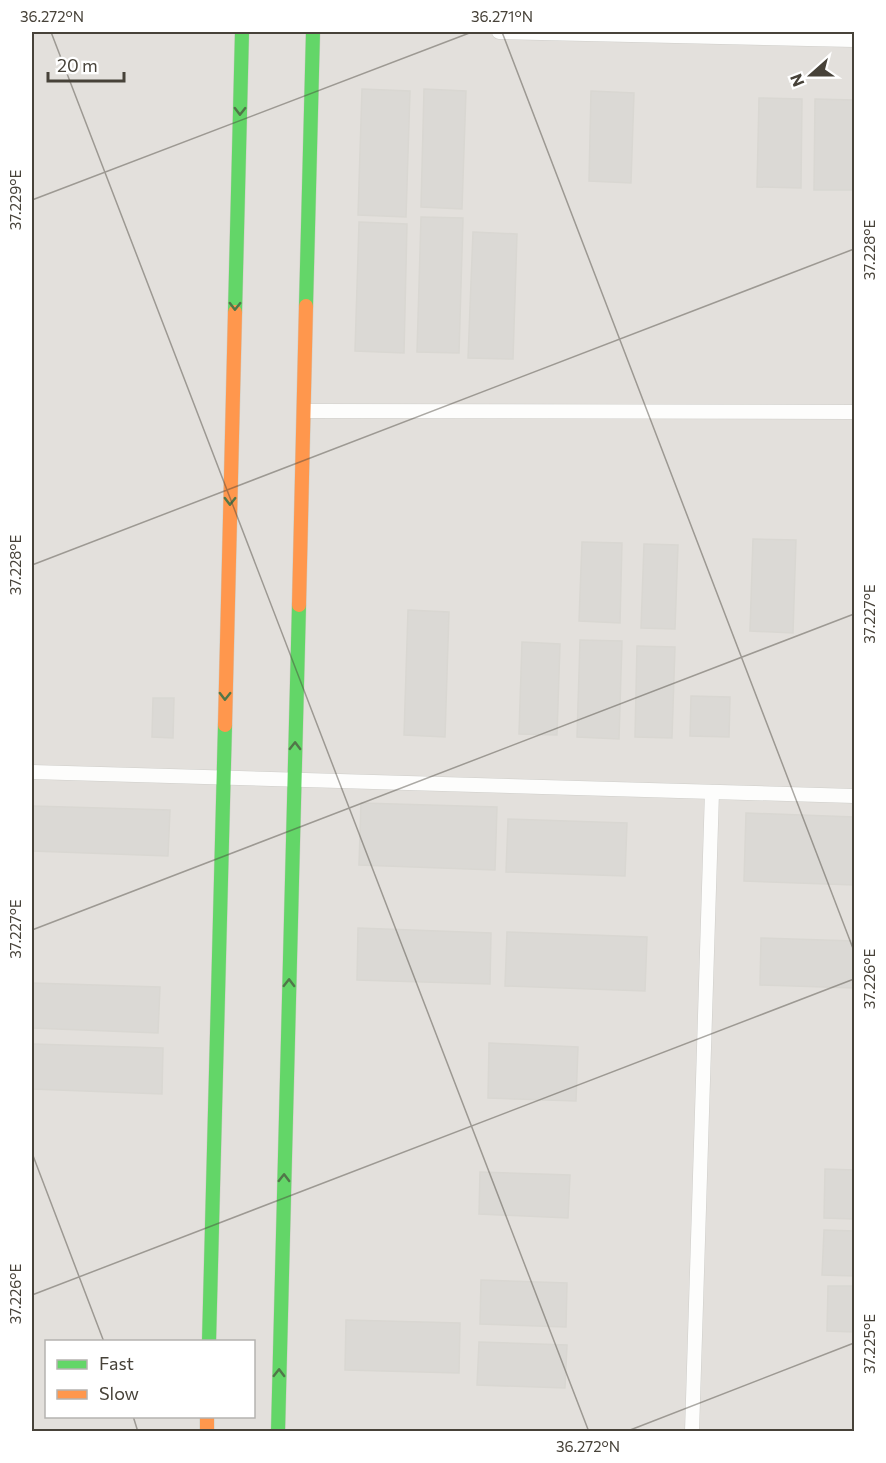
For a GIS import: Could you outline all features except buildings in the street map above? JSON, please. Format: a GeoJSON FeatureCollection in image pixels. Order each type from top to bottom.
{"type":"FeatureCollection","features":[{"type":"Feature","properties":{"kind":"street"},"geometry":{"type":"LineString","coordinates":[[209,1340],[242,32]]}},
{"type":"Feature","properties":{"kind":"street"},"geometry":{"type":"LineString","coordinates":[[278,1431],[314,32]]}},
{"type":"Feature","properties":{"kind":"lane"},"geometry":{"type":"LineString","coordinates":[[499,32],[855,40]]}},
{"type":"Feature","properties":{"kind":"lane"},"geometry":{"type":"LineString","coordinates":[[304,411],[855,412]]}},
{"type":"Feature","properties":{"kind":"lane"},"geometry":{"type":"LineString","coordinates":[[32,772],[855,796]]}},
{"type":"Feature","properties":{"kind":"lane"},"geometry":{"type":"LineString","coordinates":[[692,1431],[711,792]]}},
{"type":"Feature","properties":{"kind":"shaded area"},"geometry":{"type":"Polygon","coordinates":[[[32,32],[854,32],[854,1431],[32,1431],[32,32]]]}},
{"type":"Feature","properties":{"kind":"traffic: fast"},"geometry":{"type":"LineString","coordinates":[[235,312],[242,32]]}},
{"type":"Feature","properties":{"kind":"traffic: fast"},"geometry":{"type":"LineString","coordinates":[[306,306],[313,32]]}},
{"type":"Feature","properties":{"kind":"traffic: fast"},"geometry":{"type":"LineString","coordinates":[[278,1432],[299,605]]}},
{"type":"Feature","properties":{"kind":"traffic: fast"},"geometry":{"type":"LineString","coordinates":[[209,1340],[225,725]]}},
{"type":"Feature","properties":{"kind":"traffic: slow"},"geometry":{"type":"LineString","coordinates":[[299,605],[306,306]]}},
{"type":"Feature","properties":{"kind":"traffic: slow"},"geometry":{"type":"LineString","coordinates":[[225,725],[235,312]]}},
{"type":"Feature","properties":{"kind":"traffic: slow"},"geometry":{"type":"LineString","coordinates":[[207,1418],[207,1432]]}}]}
